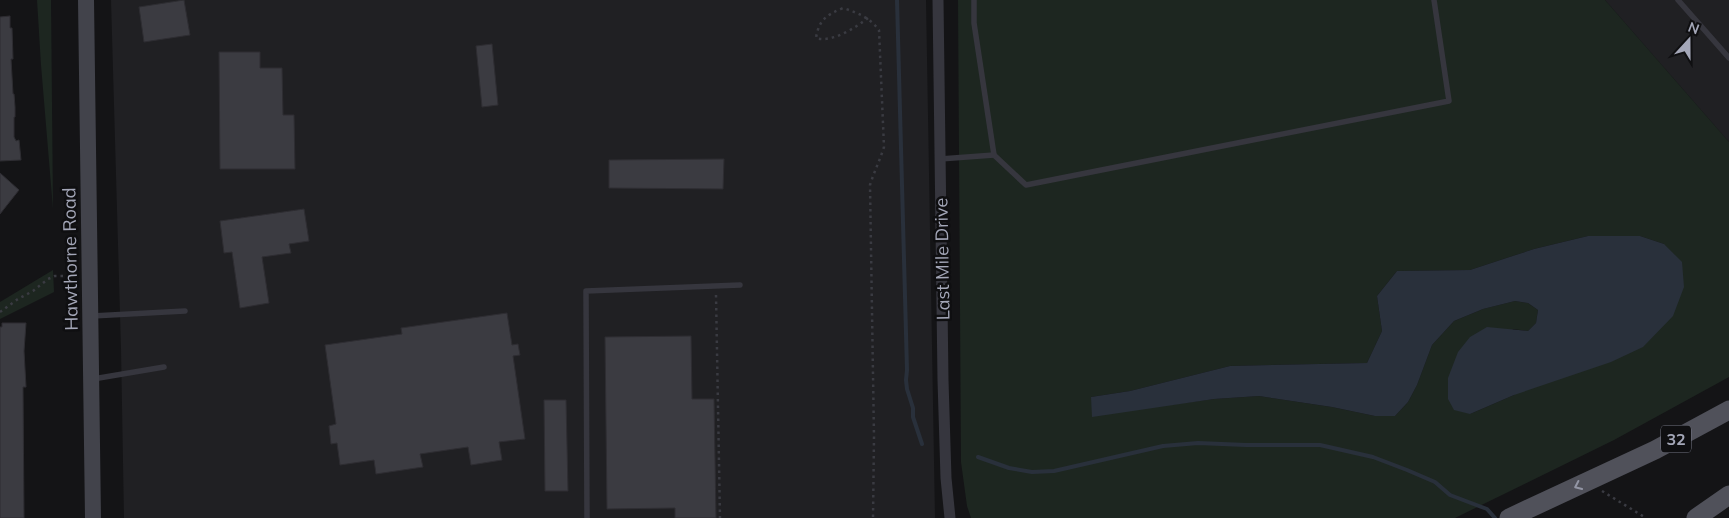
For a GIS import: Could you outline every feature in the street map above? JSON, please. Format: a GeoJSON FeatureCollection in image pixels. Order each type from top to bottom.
{"type":"FeatureCollection","features":[{"type":"Feature","properties":{"kind":"main road","name":"Hawthorne Road"},"geometry":{"type":"LineString","coordinates":[[86,0],[93,518]]}},
{"type":"Feature","properties":{"kind":"main road","name":"32"},"geometry":{"type":"LineString","coordinates":[[1509,518],[1655,450],[1729,410]]}},
{"type":"Feature","properties":{"kind":"main road"},"geometry":{"type":"LineString","coordinates":[[1696,518],[1729,495]]}},
{"type":"Feature","properties":{"kind":"street","name":"Last Mile Drive"},"geometry":{"type":"LineString","coordinates":[[938,0],[946,478],[950,518]]}},
{"type":"Feature","properties":{"kind":"lane"},"geometry":{"type":"LineString","coordinates":[[974,0],[974,23],[994,155],[1026,185],[1449,101],[1434,0]]}},
{"type":"Feature","properties":{"kind":"lane"},"geometry":{"type":"LineString","coordinates":[[1678,0],[1729,58]]}},
{"type":"Feature","properties":{"kind":"lane"},"geometry":{"type":"LineString","coordinates":[[940,159],[994,155]]}},
{"type":"Feature","properties":{"kind":"lane"},"geometry":{"type":"LineString","coordinates":[[587,518],[586,291],[740,284]]}},
{"type":"Feature","properties":{"kind":"lane"},"geometry":{"type":"LineString","coordinates":[[90,316],[185,311]]}},
{"type":"Feature","properties":{"kind":"lane"},"geometry":{"type":"LineString","coordinates":[[91,380],[164,367]]}},
{"type":"Feature","properties":{"kind":"path"},"geometry":{"type":"LineString","coordinates":[[868,18],[853,29],[823,40],[816,38],[820,25],[828,15],[843,8],[860,13],[868,18],[879,30],[884,147],[870,185],[874,437],[873,518]]}},
{"type":"Feature","properties":{"kind":"path"},"geometry":{"type":"LineString","coordinates":[[0,312],[55,276],[90,277]]}},
{"type":"Feature","properties":{"kind":"path"},"geometry":{"type":"LineString","coordinates":[[716,286],[720,518]]}},
{"type":"Feature","properties":{"kind":"path"},"geometry":{"type":"LineString","coordinates":[[1588,482],[1646,518]]}},
{"type":"Feature","properties":{"kind":"shaded area"},"geometry":{"type":"Polygon","coordinates":[[[37,0],[51,0],[53,209],[41,65],[37,0]]]}},
{"type":"Feature","properties":{"kind":"shaded area"},"geometry":{"type":"Polygon","coordinates":[[[111,0],[926,0],[935,518],[124,518],[111,0]]]}},
{"type":"Feature","properties":{"kind":"shaded area"},"geometry":{"type":"Polygon","coordinates":[[[958,0],[1605,0],[1729,142],[1729,377],[1614,440],[1455,518],[971,518],[967,506],[961,462],[958,0]],[[1588,236],[1534,249],[1470,270],[1397,271],[1377,296],[1382,331],[1367,363],[1230,366],[1130,391],[1091,397],[1169,405],[1259,396],[1332,407],[1375,416],[1395,416],[1408,402],[1417,385],[1432,345],[1454,321],[1483,309],[1515,301],[1528,303],[1538,310],[1536,323],[1528,331],[1513,329],[1470,414],[1514,395],[1664,244],[1640,236],[1588,236]]]}},
{"type":"Feature","properties":{"kind":"shaded area"},"geometry":{"type":"Polygon","coordinates":[[[1605,0],[1729,0],[1729,142],[1605,0]]]}},
{"type":"Feature","properties":{"kind":"shaded area"},"geometry":{"type":"Polygon","coordinates":[[[1588,236],[1640,236],[1664,244],[1682,262],[1684,287],[1673,316],[1643,347],[1611,362],[1514,395],[1470,414],[1454,410],[1448,399],[1448,378],[1458,352],[1470,337],[1487,327],[1528,331],[1536,323],[1538,310],[1528,303],[1515,301],[1483,309],[1454,321],[1432,345],[1417,385],[1408,402],[1395,416],[1375,416],[1332,407],[1259,396],[1214,399],[1092,417],[1091,397],[1130,391],[1230,366],[1367,363],[1382,331],[1377,296],[1397,271],[1470,270],[1534,249],[1588,236]]]}},
{"type":"Feature","properties":{"kind":"shaded area"},"geometry":{"type":"Polygon","coordinates":[[[53,270],[54,292],[0,319],[0,302],[53,270]]]}},
{"type":"Feature","properties":{"kind":"building"},"geometry":{"type":"Polygon","coordinates":[[[184,0],[190,35],[144,42],[139,7],[184,0]]]}},
{"type":"Feature","properties":{"kind":"building"},"geometry":{"type":"Polygon","coordinates":[[[10,16],[15,107],[14,137],[16,141],[19,140],[21,160],[0,161],[0,17],[10,16]]]}},
{"type":"Feature","properties":{"kind":"building"},"geometry":{"type":"Polygon","coordinates":[[[492,44],[498,105],[482,107],[476,46],[492,44]]]}},
{"type":"Feature","properties":{"kind":"building"},"geometry":{"type":"Polygon","coordinates":[[[219,52],[260,52],[260,68],[282,68],[283,115],[294,115],[295,169],[220,169],[219,52]]]}},
{"type":"Feature","properties":{"kind":"building"},"geometry":{"type":"Polygon","coordinates":[[[724,159],[723,189],[609,188],[609,160],[724,159]]]}},
{"type":"Feature","properties":{"kind":"building"},"geometry":{"type":"Polygon","coordinates":[[[0,173],[19,190],[0,214],[0,173]]]}},
{"type":"Feature","properties":{"kind":"building"},"geometry":{"type":"Polygon","coordinates":[[[304,209],[309,241],[289,244],[291,253],[262,257],[269,303],[240,308],[232,252],[224,253],[220,221],[304,209]]]}},
{"type":"Feature","properties":{"kind":"building"},"geometry":{"type":"Polygon","coordinates":[[[507,313],[512,345],[518,344],[520,355],[513,356],[525,439],[499,442],[502,460],[471,465],[468,447],[420,454],[423,467],[376,474],[374,460],[340,465],[337,443],[331,444],[329,426],[336,424],[325,345],[402,334],[401,328],[507,313]]]}},
{"type":"Feature","properties":{"kind":"building"},"geometry":{"type":"Polygon","coordinates":[[[2,323],[26,323],[24,351],[26,387],[23,387],[24,518],[0,518],[0,327],[2,327],[2,323]]]}},
{"type":"Feature","properties":{"kind":"building"},"geometry":{"type":"Polygon","coordinates":[[[691,336],[692,399],[714,399],[716,518],[675,518],[675,508],[607,509],[605,337],[691,336]]]}},
{"type":"Feature","properties":{"kind":"building"},"geometry":{"type":"Polygon","coordinates":[[[544,400],[566,400],[568,491],[545,491],[544,400]]]}},
{"type":"Feature","properties":{"kind":"waterway"},"geometry":{"type":"LineString","coordinates":[[897,0],[906,380],[913,408],[913,417],[922,444]]}},
{"type":"Feature","properties":{"kind":"waterway"},"geometry":{"type":"LineString","coordinates":[[978,457],[1009,468],[1032,472],[1054,471],[1163,446],[1198,443],[1320,445],[1373,457],[1407,470],[1435,482],[1450,495],[1487,509],[1495,518]]}}]}
